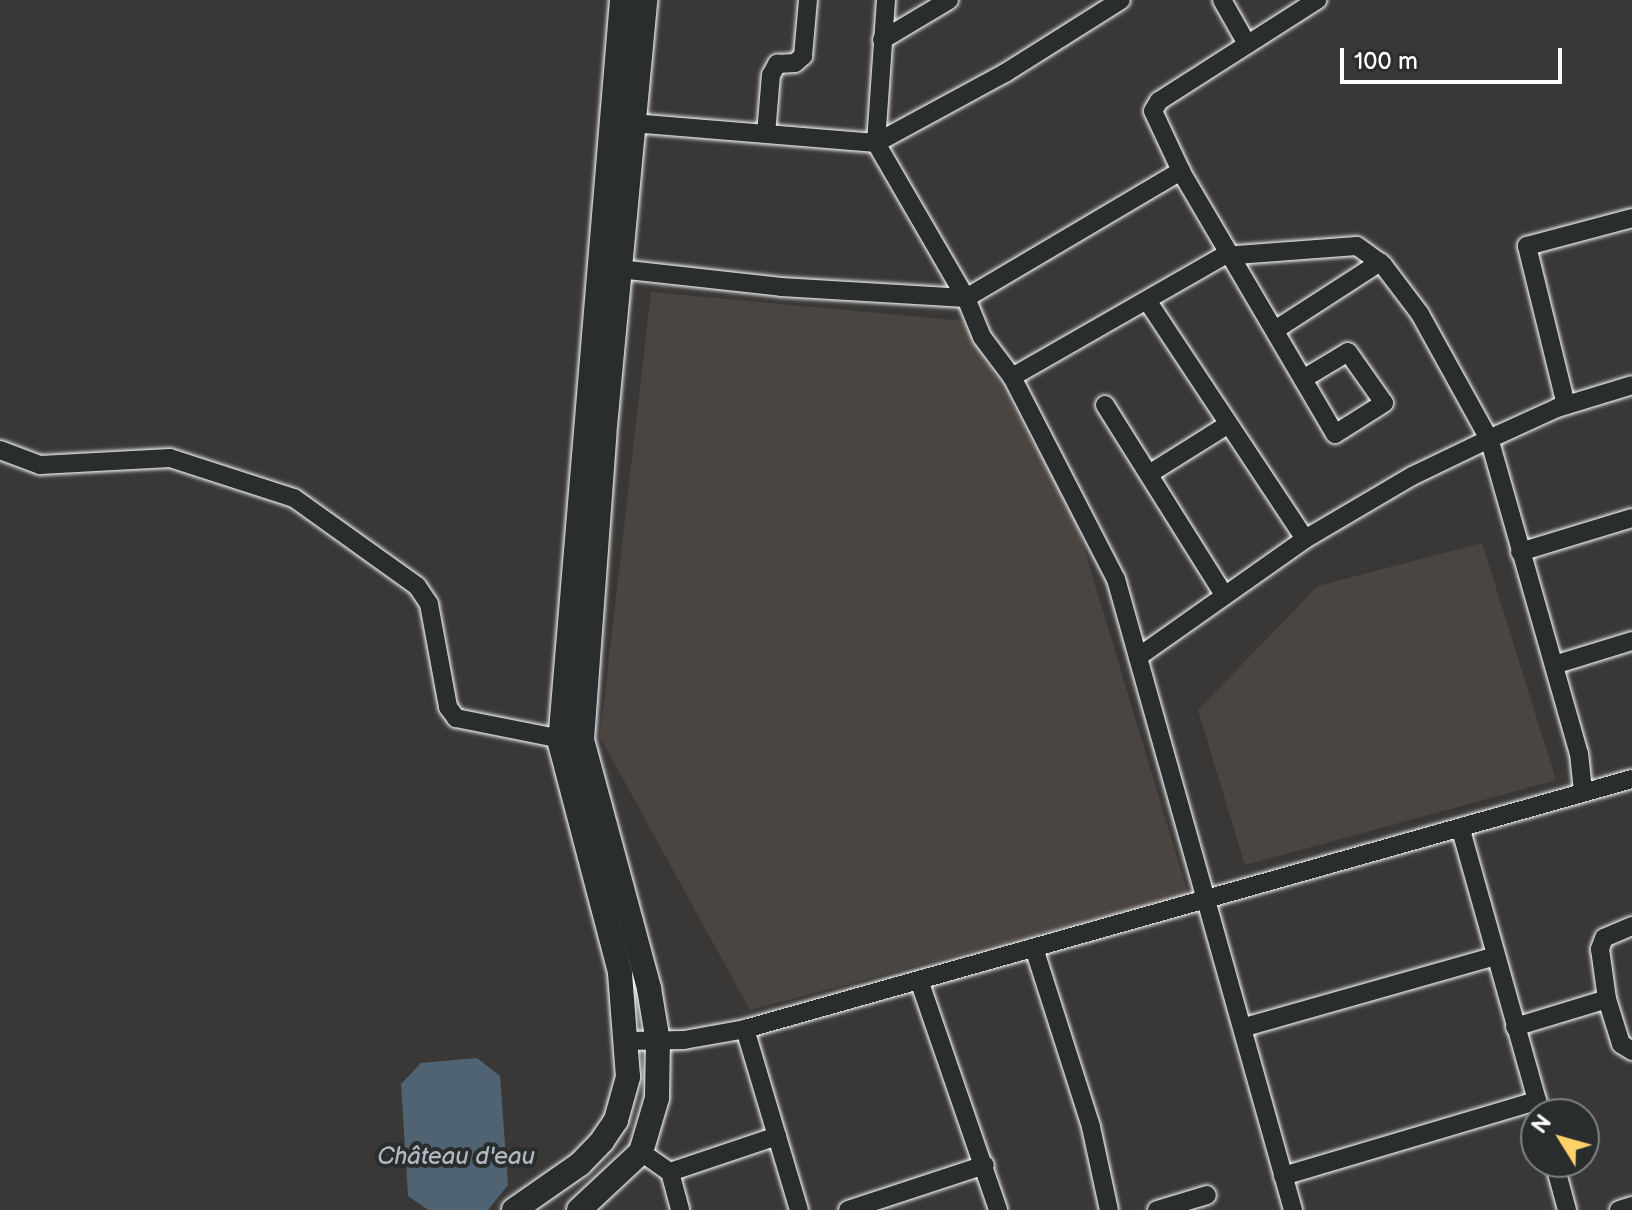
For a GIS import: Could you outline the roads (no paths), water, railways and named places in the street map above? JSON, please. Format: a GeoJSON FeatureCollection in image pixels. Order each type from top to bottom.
{"type":"FeatureCollection","features":[{"type":"Feature","properties":{"kind":"main road"},"geometry":{"type":"LineString","coordinates":[[514,1210],[580,1164],[602,1141],[623,1099],[627,1041],[620,972],[571,741],[622,0]]}},
{"type":"Feature","properties":{"kind":"main road"},"geometry":{"type":"LineString","coordinates":[[581,1210],[641,1152],[657,1098],[658,1042],[649,988],[571,741],[645,0]]}},
{"type":"Feature","properties":{"kind":"street"},"geometry":{"type":"LineString","coordinates":[[766,134],[771,75],[777,64],[795,63],[803,56],[808,0]]}},
{"type":"Feature","properties":{"kind":"street"},"geometry":{"type":"LineString","coordinates":[[886,0],[876,143],[966,298],[982,337],[1012,377],[1116,579],[1204,900],[1245,1027],[1293,1210]]}},
{"type":"Feature","properties":{"kind":"street"},"geometry":{"type":"LineString","coordinates":[[882,40],[949,0]]}},
{"type":"Feature","properties":{"kind":"street"},"geometry":{"type":"LineString","coordinates":[[632,123],[876,143],[1005,73],[1121,0]]}},
{"type":"Feature","properties":{"kind":"street"},"geometry":{"type":"LineString","coordinates":[[1222,0],[1247,44]]}},
{"type":"Feature","properties":{"kind":"street"},"geometry":{"type":"LineString","coordinates":[[1303,379],[1348,352],[1384,403],[1335,434],[1181,171],[1153,116],[1154,105],[1317,0]]}},
{"type":"Feature","properties":{"kind":"street"},"geometry":{"type":"LineString","coordinates":[[619,269],[781,287],[966,298],[1181,171]]}},
{"type":"Feature","properties":{"kind":"street"},"geometry":{"type":"LineString","coordinates":[[1566,405],[1527,246],[1632,218]]}},
{"type":"Feature","properties":{"kind":"street"},"geometry":{"type":"LineString","coordinates":[[1012,377],[1231,254],[1357,246],[1380,262],[1420,314],[1489,439],[1579,754],[1583,791]]}},
{"type":"Feature","properties":{"kind":"street"},"geometry":{"type":"LineString","coordinates":[[1275,330],[1380,262]]}},
{"type":"Feature","properties":{"kind":"street"},"geometry":{"type":"LineString","coordinates":[[1148,302],[1305,539]]}},
{"type":"Feature","properties":{"kind":"street"},"geometry":{"type":"LineString","coordinates":[[1138,657],[1305,539],[1412,476],[1566,405],[1632,385]]}},
{"type":"Feature","properties":{"kind":"street"},"geometry":{"type":"LineString","coordinates":[[1105,405],[1224,595]]}},
{"type":"Feature","properties":{"kind":"street"},"geometry":{"type":"LineString","coordinates":[[1149,474],[1227,425]]}},
{"type":"Feature","properties":{"kind":"street"},"geometry":{"type":"LineString","coordinates":[[0,450],[40,465],[170,458],[294,498],[417,586],[429,604],[448,707],[456,718],[571,741]]}},
{"type":"Feature","properties":{"kind":"street"},"geometry":{"type":"LineString","coordinates":[[1520,552],[1632,518]]}},
{"type":"Feature","properties":{"kind":"street"},"geometry":{"type":"LineString","coordinates":[[1554,665],[1632,641]]}},
{"type":"Feature","properties":{"kind":"street"},"geometry":{"type":"LineString","coordinates":[[627,1041],[658,1042],[745,1029],[814,1005],[920,983],[1632,779]]}},
{"type":"Feature","properties":{"kind":"street"},"geometry":{"type":"LineString","coordinates":[[1461,830],[1536,1098]]}},
{"type":"Feature","properties":{"kind":"street"},"geometry":{"type":"LineString","coordinates":[[1632,926],[1604,938],[1600,949],[1607,999],[1621,1044],[1632,1051]]}},
{"type":"Feature","properties":{"kind":"street"},"geometry":{"type":"LineString","coordinates":[[1034,948],[1091,1127],[1109,1210]]}},
{"type":"Feature","properties":{"kind":"street"},"geometry":{"type":"LineString","coordinates":[[1245,1027],[1496,956]]}},
{"type":"Feature","properties":{"kind":"street"},"geometry":{"type":"LineString","coordinates":[[920,983],[998,1210]]}},
{"type":"Feature","properties":{"kind":"street"},"geometry":{"type":"LineString","coordinates":[[1515,1027],[1607,999]]}},
{"type":"Feature","properties":{"kind":"street"},"geometry":{"type":"LineString","coordinates":[[745,1029],[799,1210]]}},
{"type":"Feature","properties":{"kind":"street"},"geometry":{"type":"LineString","coordinates":[[1283,1176],[1520,1113]]}},
{"type":"Feature","properties":{"kind":"street"},"geometry":{"type":"LineString","coordinates":[[670,1172],[777,1136]]}},
{"type":"Feature","properties":{"kind":"street"},"geometry":{"type":"LineString","coordinates":[[641,1152],[670,1172],[680,1210]]}},
{"type":"Feature","properties":{"kind":"street"},"geometry":{"type":"LineString","coordinates":[[848,1210],[985,1165]]}},
{"type":"Feature","properties":{"kind":"street"},"geometry":{"type":"LineString","coordinates":[[1558,1178],[1567,1210]]}},
{"type":"Feature","properties":{"kind":"street"},"geometry":{"type":"LineString","coordinates":[[1157,1210],[1207,1195]]}},
{"type":"Feature","properties":{"kind":"street"},"geometry":{"type":"LineString","coordinates":[[1619,1210],[1632,1206]]}},
{"type":"Feature","properties":{"kind":"water","name":"Château d'eau"},"geometry":{"type":"Polygon","coordinates":[[[477,1058],[500,1076],[508,1185],[488,1210],[428,1210],[408,1196],[401,1084],[421,1063],[477,1058]]]}}]}
